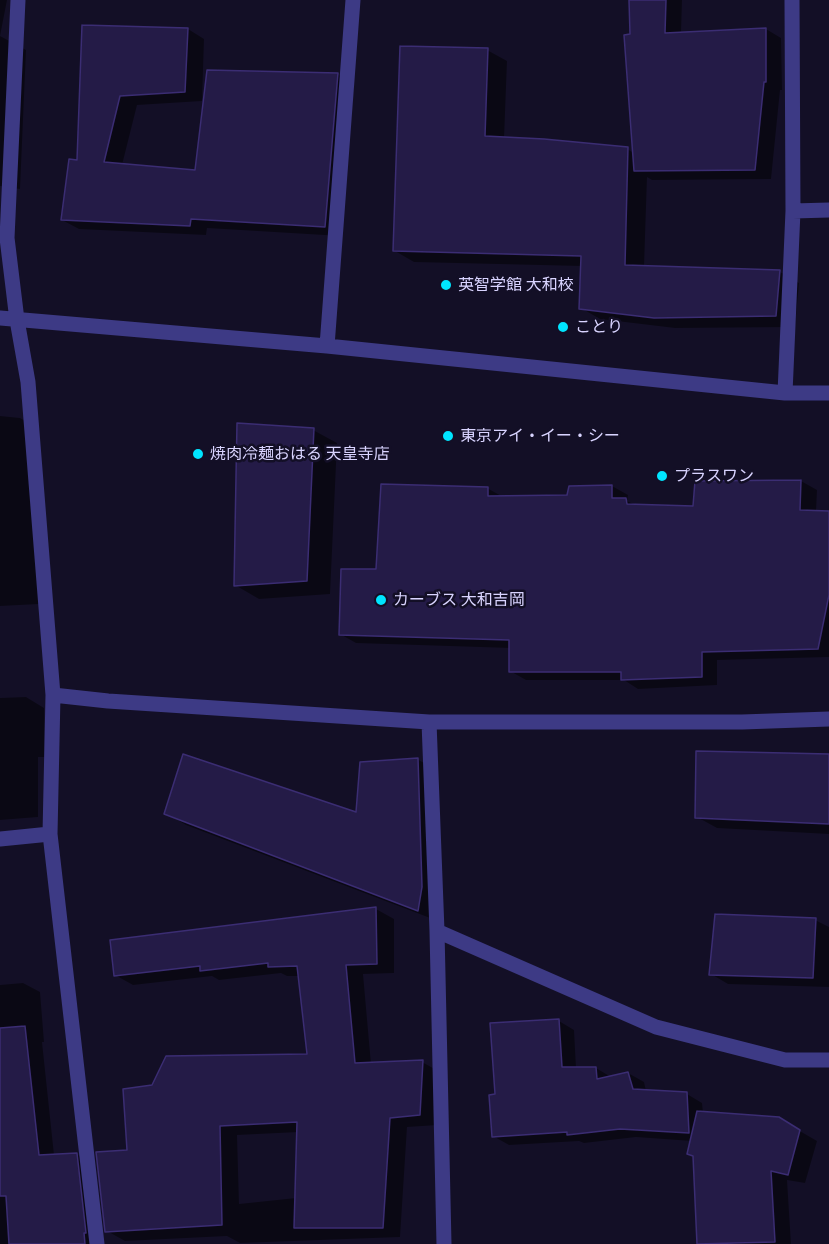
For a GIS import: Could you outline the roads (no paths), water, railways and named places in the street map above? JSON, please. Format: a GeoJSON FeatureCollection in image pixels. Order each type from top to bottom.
{"type":"FeatureCollection","features":[{"type":"Feature","properties":{"kind":"street"},"geometry":{"type":"LineString","coordinates":[[18,0],[7,238],[17,320],[28,382],[53,695],[50,834],[97,1244]]}},
{"type":"Feature","properties":{"kind":"street"},"geometry":{"type":"LineString","coordinates":[[327,346],[353,0]]}},
{"type":"Feature","properties":{"kind":"street"},"geometry":{"type":"LineString","coordinates":[[785,393],[793,211],[792,0]]}},
{"type":"Feature","properties":{"kind":"street"},"geometry":{"type":"LineString","coordinates":[[793,211],[829,210]]}},
{"type":"Feature","properties":{"kind":"street"},"geometry":{"type":"LineString","coordinates":[[0,318],[327,346],[785,393],[829,393]]}},
{"type":"Feature","properties":{"kind":"street"},"geometry":{"type":"LineString","coordinates":[[53,695],[108,701],[429,722],[742,722],[829,719]]}},
{"type":"Feature","properties":{"kind":"street"},"geometry":{"type":"LineString","coordinates":[[429,722],[437,931],[444,1244]]}},
{"type":"Feature","properties":{"kind":"street"},"geometry":{"type":"LineString","coordinates":[[0,839],[50,834]]}},
{"type":"Feature","properties":{"kind":"street"},"geometry":{"type":"LineString","coordinates":[[437,931],[656,1027],[785,1060],[829,1060]]}},
{"type":"Feature","properties":{"kind":"place","name":"英智学館 大和校"},"geometry":{"type":"Point","coordinates":[446,285]}},
{"type":"Feature","properties":{"kind":"place","name":"ことり"},"geometry":{"type":"Point","coordinates":[563,327]}},
{"type":"Feature","properties":{"kind":"place","name":"東京アイ・イー・シー"},"geometry":{"type":"Point","coordinates":[448,436]}},
{"type":"Feature","properties":{"kind":"place","name":"焼肉冷麺おはる 天皇寺店"},"geometry":{"type":"Point","coordinates":[198,454]}},
{"type":"Feature","properties":{"kind":"place","name":"プラスワン"},"geometry":{"type":"Point","coordinates":[662,476]}},
{"type":"Feature","properties":{"kind":"place","name":"カーブス 大和吉岡"},"geometry":{"type":"Point","coordinates":[381,600]}}]}
